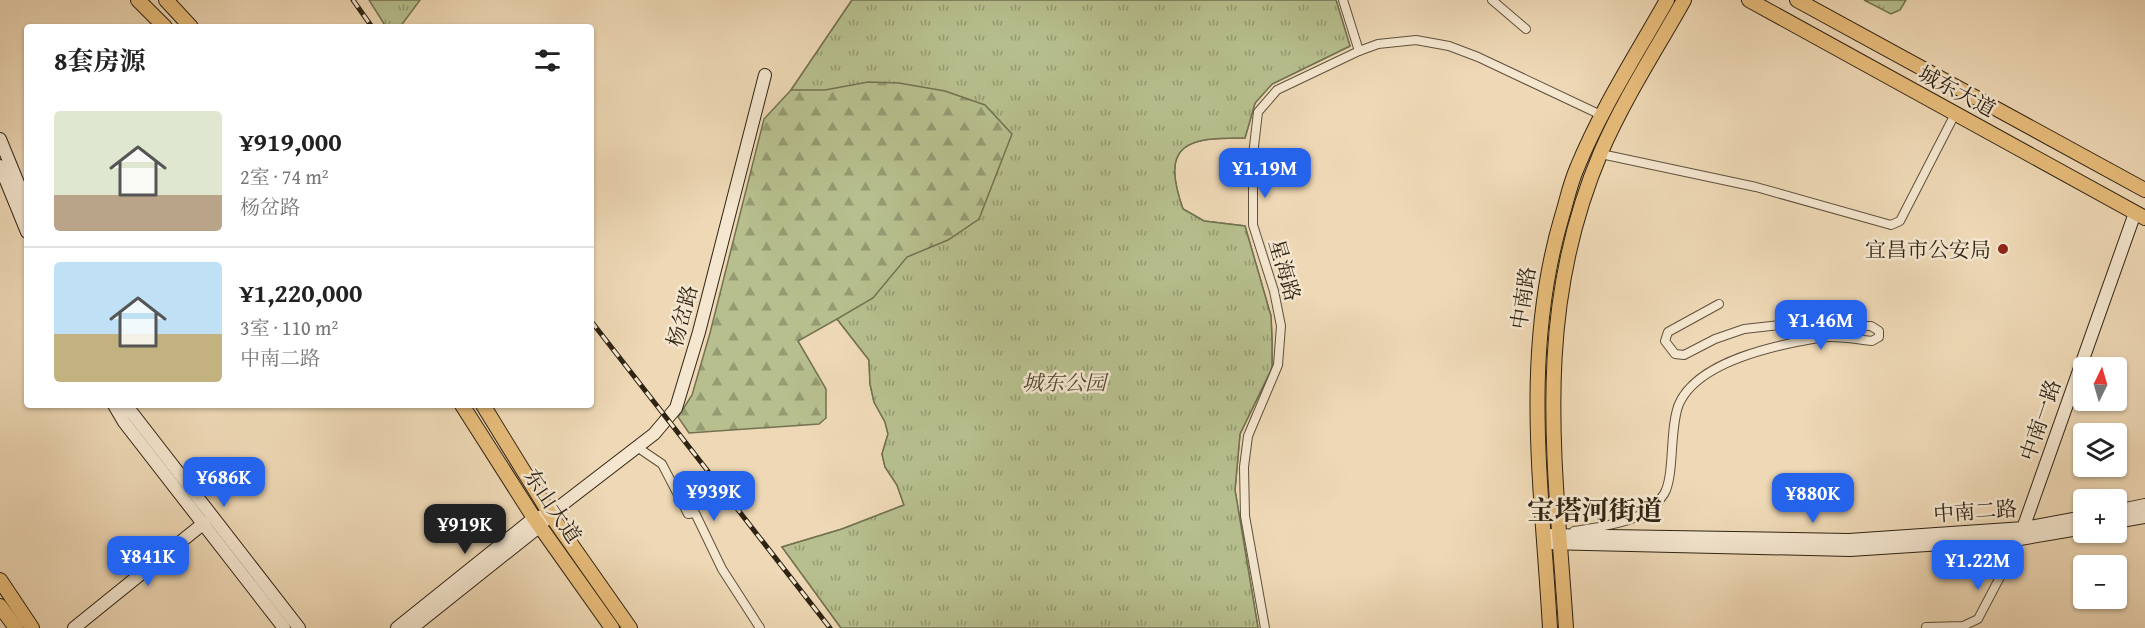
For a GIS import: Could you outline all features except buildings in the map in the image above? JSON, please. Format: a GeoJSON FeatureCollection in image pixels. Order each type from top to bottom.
{"type":"FeatureCollection","features":[{"type":"Feature","properties":{"kind":"main road"},"geometry":{"type":"LineString","coordinates":[[138,0],[162,24]]}},
{"type":"Feature","properties":{"kind":"main road"},"geometry":{"type":"LineString","coordinates":[[166,0],[188,24]]}},
{"type":"Feature","properties":{"kind":"main road","name":"中南路"},"geometry":{"type":"LineString","coordinates":[[1550,628],[1536,414],[1541,312],[1553,249],[1576,171],[1601,115],[1667,0]]}},
{"type":"Feature","properties":{"kind":"main road","name":"中南路"},"geometry":{"type":"LineString","coordinates":[[1566,628],[1552,385],[1556,318],[1571,242],[1600,154],[1684,0]]}},
{"type":"Feature","properties":{"kind":"main road","name":"城东大道"},"geometry":{"type":"LineString","coordinates":[[1749,0],[2140,216]]}},
{"type":"Feature","properties":{"kind":"main road","name":"城东大道"},"geometry":{"type":"LineString","coordinates":[[1797,0],[2144,187]]}},
{"type":"Feature","properties":{"kind":"main road","name":"杨岔路"},"geometry":{"type":"LineString","coordinates":[[397,628],[654,434],[676,408],[699,332],[765,75]]}},
{"type":"Feature","properties":{"kind":"main road"},"geometry":{"type":"LineString","coordinates":[[0,139],[24,198]]}},
{"type":"Feature","properties":{"kind":"main road"},"geometry":{"type":"LineString","coordinates":[[0,166],[24,225]]}},
{"type":"Feature","properties":{"kind":"main road","name":"中南一路"},"geometry":{"type":"LineString","coordinates":[[2022,533],[2140,216]]}},
{"type":"Feature","properties":{"kind":"main road"},"geometry":{"type":"LineString","coordinates":[[116,408],[284,628]]}},
{"type":"Feature","properties":{"kind":"main road"},"geometry":{"type":"LineString","coordinates":[[128,408],[299,628]]}},
{"type":"Feature","properties":{"kind":"main road","name":"东山大道"},"geometry":{"type":"LineString","coordinates":[[464,408],[537,522],[612,628]]}},
{"type":"Feature","properties":{"kind":"main road","name":"东山大道"},"geometry":{"type":"LineString","coordinates":[[485,408],[550,514],[630,628]]}},
{"type":"Feature","properties":{"kind":"main road"},"geometry":{"type":"LineString","coordinates":[[2127,509],[2145,505]]}},
{"type":"Feature","properties":{"kind":"main road"},"geometry":{"type":"LineString","coordinates":[[2127,520],[2145,517]]}},
{"type":"Feature","properties":{"kind":"main road","name":"中南二路"},"geometry":{"type":"LineString","coordinates":[[2022,533],[2073,520]]}},
{"type":"Feature","properties":{"kind":"main road","name":"杨岔路"},"geometry":{"type":"LineString","coordinates":[[412,628],[537,522]]}},
{"type":"Feature","properties":{"kind":"main road"},"geometry":{"type":"LineString","coordinates":[[74,628],[204,524]]}},
{"type":"Feature","properties":{"kind":"main road","name":"中南二路"},"geometry":{"type":"LineString","coordinates":[[1544,539],[1850,550],[2073,529]]}},
{"type":"Feature","properties":{"kind":"main road"},"geometry":{"type":"LineString","coordinates":[[0,580],[32,628]]}},
{"type":"Feature","properties":{"kind":"main road"},"geometry":{"type":"LineString","coordinates":[[0,606],[16,628]]}},
{"type":"Feature","properties":{"kind":"street"},"geometry":{"type":"LineString","coordinates":[[1343,0],[1359,51]]}},
{"type":"Feature","properties":{"kind":"street"},"geometry":{"type":"LineString","coordinates":[[1492,0],[1526,29]]}},
{"type":"Feature","properties":{"kind":"street","name":"星海路"},"geometry":{"type":"LineString","coordinates":[[1265,628],[1245,516],[1244,467],[1248,436],[1278,364],[1281,326],[1274,291],[1253,225],[1253,155],[1258,112],[1277,90],[1359,51],[1397,40],[1416,40],[1449,46],[1537,82],[1601,115]]}},
{"type":"Feature","properties":{"kind":"street"},"geometry":{"type":"LineString","coordinates":[[1600,154],[1756,187],[1891,225],[1900,221],[1955,114]]}},
{"type":"Feature","properties":{"kind":"street"},"geometry":{"type":"LineString","coordinates":[[1560,539],[1625,522],[1652,507],[1665,492],[1671,437],[1679,404],[1691,386],[1709,371],[1735,358],[1820,337],[1872,341],[1879,337],[1879,331],[1871,326],[1780,326],[1744,329],[1715,339],[1684,355],[1675,354],[1665,341],[1668,332],[1719,304]]}},
{"type":"Feature","properties":{"kind":"street"},"geometry":{"type":"LineString","coordinates":[[637,447],[662,464],[688,514],[695,513],[722,569],[760,628]]}},
{"type":"Feature","properties":{"kind":"street"},"geometry":{"type":"LineString","coordinates":[[1926,627],[1963,626],[1978,619],[2022,533]]}},
{"type":"Feature","properties":{"kind":"green space"},"geometry":{"type":"Polygon","coordinates":[[[369,0],[420,0],[402,24],[384,24],[369,0]]]}},
{"type":"Feature","properties":{"kind":"green space","name":"城东公园"},"geometry":{"type":"Polygon","coordinates":[[[852,0],[1336,0],[1350,46],[1272,84],[1255,103],[1245,138],[1224,138],[1193,143],[1183,149],[1177,158],[1175,170],[1183,209],[1204,221],[1245,226],[1271,316],[1272,368],[1240,434],[1235,490],[1258,628],[841,628],[782,547],[842,529],[904,505],[897,485],[885,467],[882,454],[888,434],[885,422],[874,402],[870,384],[869,360],[837,319],[798,341],[826,389],[826,418],[819,424],[689,433],[678,417],[692,395],[710,333],[764,119],[791,90],[852,0]]]}},
{"type":"Feature","properties":{"kind":"green space","name":"城东公园"},"geometry":{"type":"Polygon","coordinates":[[[852,0],[1336,0],[1350,46],[1272,84],[1255,103],[1245,138],[1224,138],[1193,143],[1183,149],[1177,158],[1175,170],[1183,209],[1204,221],[1245,226],[1271,316],[1272,368],[1240,434],[1235,490],[1258,628],[841,628],[782,547],[842,529],[904,505],[897,485],[885,467],[882,454],[888,434],[885,422],[874,402],[870,384],[869,360],[837,319],[873,298],[907,257],[948,240],[979,219],[1012,134],[985,105],[945,91],[899,83],[868,82],[825,90],[791,90],[852,0]]]}},
{"type":"Feature","properties":{"kind":"green space"},"geometry":{"type":"Polygon","coordinates":[[[1864,0],[1906,0],[1900,10],[1891,14],[1864,0]]]}},
{"type":"Feature","properties":{"kind":"railway"},"geometry":{"type":"LineString","coordinates":[[353,0],[370,24]]}},
{"type":"Feature","properties":{"kind":"railway"},"geometry":{"type":"LineString","coordinates":[[594,325],[830,628]]}},
{"type":"Feature","properties":{"kind":"place","name":"宜昌市公安局"},"geometry":{"type":"Point","coordinates":[2003,249]}},
{"type":"Feature","properties":{"kind":"district","name":"宝塔河街道"},"geometry":{"type":"Point","coordinates":[1595,510]}}]}
